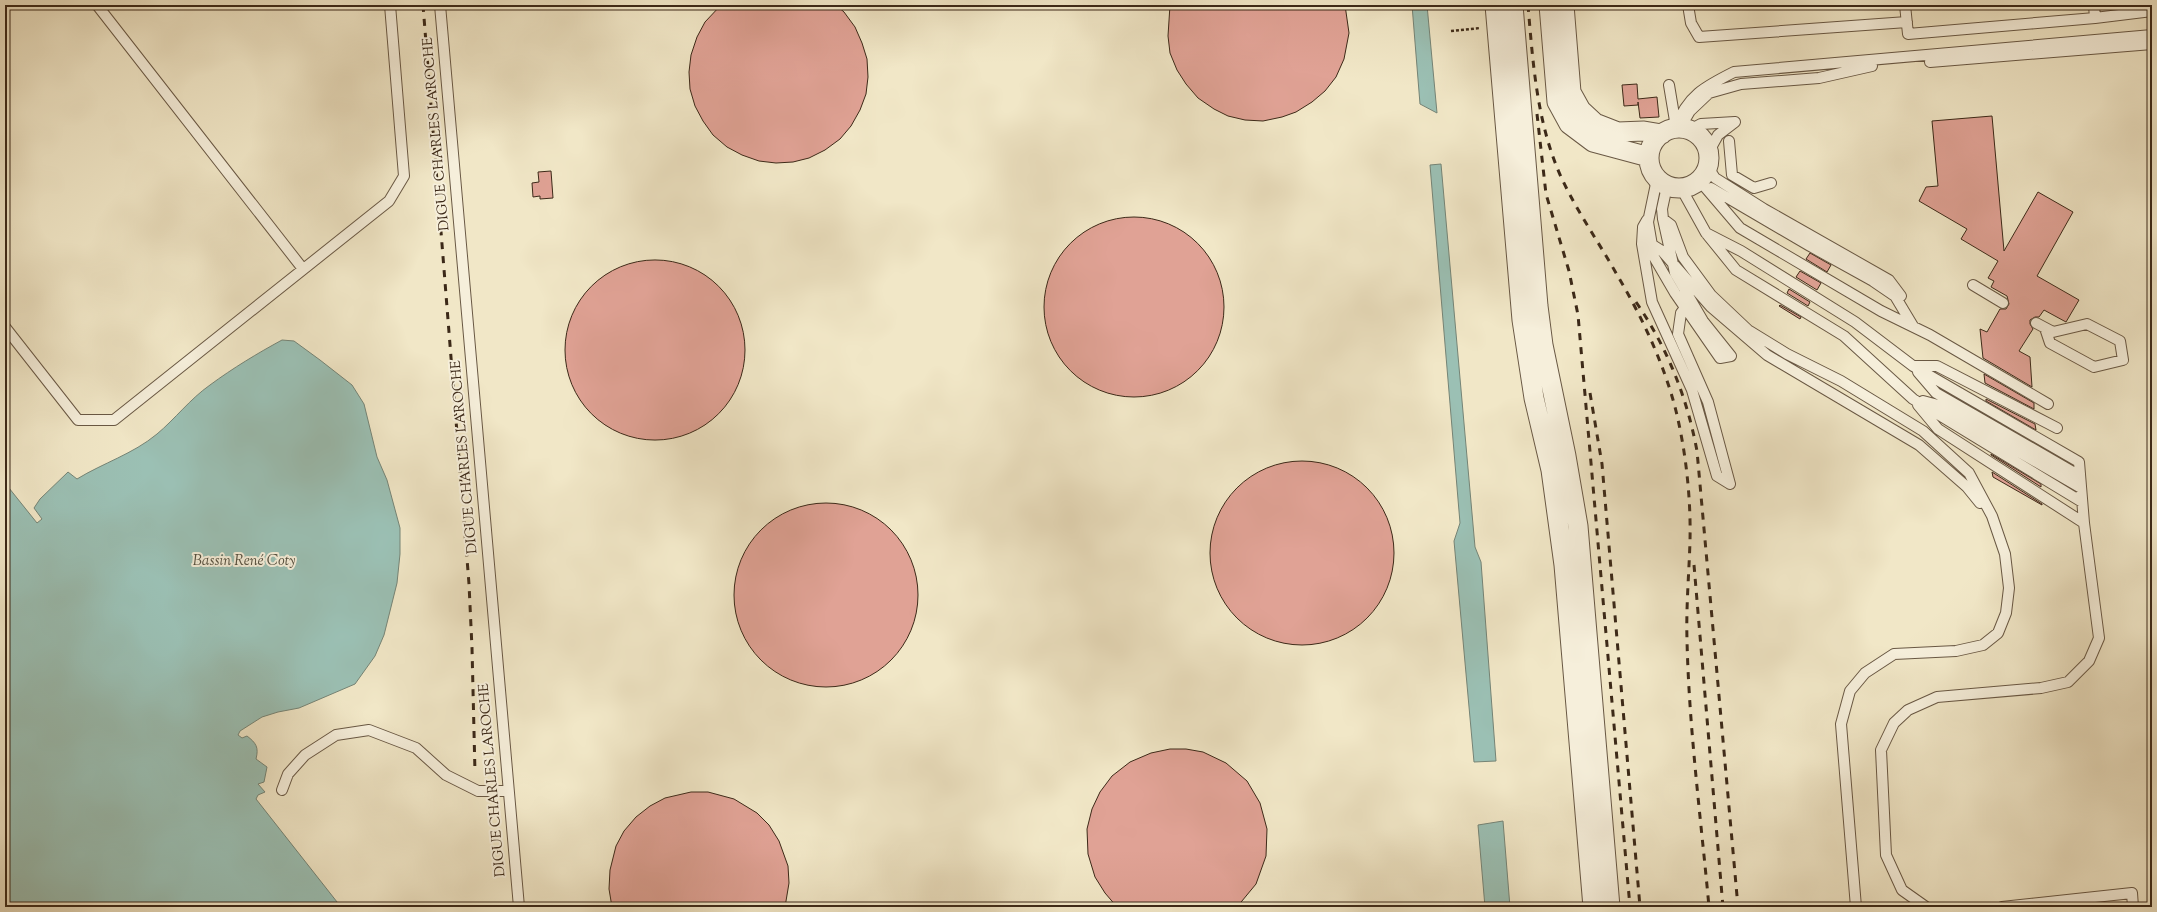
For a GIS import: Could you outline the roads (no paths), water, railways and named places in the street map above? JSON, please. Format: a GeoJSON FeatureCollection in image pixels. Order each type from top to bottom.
{"type":"FeatureCollection","features":[{"type":"Feature","properties":{"kind":"street"},"geometry":{"type":"LineString","coordinates":[[1495,5],[1522,320],[1534,398],[1551,470],[1564,565],[1593,907]]}},
{"type":"Feature","properties":{"kind":"street"},"geometry":{"type":"LineString","coordinates":[[1513,5],[1541,329],[1578,526],[1610,907]]}},
{"type":"Feature","properties":{"kind":"street"},"geometry":{"type":"LineString","coordinates":[[1548,5],[1557,102],[1569,124],[1593,142],[1649,158]]}},
{"type":"Feature","properties":{"kind":"street"},"geometry":{"type":"LineString","coordinates":[[1564,5],[1571,92],[1581,110],[1595,123],[1618,132],[1677,130],[1698,136],[1705,144],[1704,169],[1691,185],[1668,184],[1650,165],[1649,158],[1655,140],[1677,130]]}},
{"type":"Feature","properties":{"kind":"lane"},"geometry":{"type":"LineString","coordinates":[[97,5],[303,269]]}},
{"type":"Feature","properties":{"kind":"lane"},"geometry":{"type":"LineString","coordinates":[[5,327],[78,420],[114,420],[389,201],[404,176],[390,5]]}},
{"type":"Feature","properties":{"kind":"lane","name":"DIGUE CHARLES LAROCHE"},"geometry":{"type":"LineString","coordinates":[[440,5],[519,907]]}},
{"type":"Feature","properties":{"kind":"lane"},"geometry":{"type":"LineString","coordinates":[[1688,5],[1691,23],[1699,37],[1907,22]]}},
{"type":"Feature","properties":{"kind":"lane"},"geometry":{"type":"LineString","coordinates":[[1905,5],[1908,34],[2095,18],[2152,11]]}},
{"type":"Feature","properties":{"kind":"lane"},"geometry":{"type":"LineString","coordinates":[[2094,5],[2095,18]]}},
{"type":"Feature","properties":{"kind":"lane"},"geometry":{"type":"LineString","coordinates":[[1677,130],[1681,113],[1704,87],[1734,72],[2152,35]]}},
{"type":"Feature","properties":{"kind":"lane"},"geometry":{"type":"LineString","coordinates":[[1677,130],[1690,111],[1709,92],[1741,84],[1819,78],[1865,67],[2152,44]]}},
{"type":"Feature","properties":{"kind":"lane"},"geometry":{"type":"LineString","coordinates":[[1669,86],[1677,130]]}},
{"type":"Feature","properties":{"kind":"lane"},"geometry":{"type":"LineString","coordinates":[[1677,130],[1701,124],[1735,122],[1718,135],[1704,169],[1714,191],[1873,281],[1895,296],[1913,326]]}},
{"type":"Feature","properties":{"kind":"lane"},"geometry":{"type":"LineString","coordinates":[[1729,141],[1732,175],[1754,188],[1771,182]]}},
{"type":"Feature","properties":{"kind":"lane"},"geometry":{"type":"LineString","coordinates":[[1704,169],[1715,178],[1764,209],[1888,280],[1908,306]]}},
{"type":"Feature","properties":{"kind":"lane"},"geometry":{"type":"LineString","coordinates":[[1704,169],[1740,228],[1881,311],[1913,326],[2048,404]]}},
{"type":"Feature","properties":{"kind":"lane"},"geometry":{"type":"LineString","coordinates":[[1668,184],[1643,227],[1642,244],[1652,302],[1692,390],[1717,476],[1730,484],[1708,402],[1678,334],[1681,313],[1688,304]]}},
{"type":"Feature","properties":{"kind":"lane"},"geometry":{"type":"LineString","coordinates":[[1649,216],[1651,244],[1654,257],[1688,304],[1720,358],[1731,356],[1688,304],[1676,273],[1662,209],[1668,184]]}},
{"type":"Feature","properties":{"kind":"lane"},"geometry":{"type":"LineString","coordinates":[[1668,184],[1736,270],[1844,336],[1913,399],[1938,429],[2084,523]]}},
{"type":"Feature","properties":{"kind":"lane"},"geometry":{"type":"LineString","coordinates":[[1663,219],[1671,224],[1683,256],[1711,295],[1748,330],[1788,354],[1841,381],[1923,431],[1969,473],[1992,516],[2005,554],[2009,588],[2006,613],[1998,633],[1983,645],[1956,651],[1894,654],[1866,673],[1850,690],[1841,724],[1856,907]]}},
{"type":"Feature","properties":{"kind":"lane"},"geometry":{"type":"LineString","coordinates":[[1706,233],[1741,251],[1855,322],[1913,366],[2079,462],[2084,523],[2099,638],[2089,661],[2068,682],[2041,688],[1937,697],[1908,710],[1894,723],[1881,750],[1886,856],[1902,890],[1926,907]]}},
{"type":"Feature","properties":{"kind":"lane"},"geometry":{"type":"LineString","coordinates":[[1651,244],[1673,264],[1711,306],[1767,355],[1919,444],[1967,487],[1992,516]]}},
{"type":"Feature","properties":{"kind":"lane"},"geometry":{"type":"LineString","coordinates":[[1973,285],[2003,303]]}},
{"type":"Feature","properties":{"kind":"lane"},"geometry":{"type":"LineString","coordinates":[[2087,324],[2120,341],[2123,360],[2094,367],[2050,343],[2041,325],[2054,332],[2087,324]]}},
{"type":"Feature","properties":{"kind":"lane"},"geometry":{"type":"LineString","coordinates":[[1913,366],[1936,366],[2057,428]]}},
{"type":"Feature","properties":{"kind":"lane"},"geometry":{"type":"LineString","coordinates":[[1913,399],[1938,405],[2081,488]]}},
{"type":"Feature","properties":{"kind":"lane"},"geometry":{"type":"LineString","coordinates":[[1913,399],[2082,502]]}},
{"type":"Feature","properties":{"kind":"lane"},"geometry":{"type":"LineString","coordinates":[[282,790],[288,774],[305,755],[336,735],[369,730],[416,748],[446,775],[478,791],[508,790]]}},
{"type":"Feature","properties":{"kind":"lane"},"geometry":{"type":"LineString","coordinates":[[2002,907],[2132,893],[2133,907]]}},
{"type":"Feature","properties":{"kind":"water"},"geometry":{"type":"Polygon","coordinates":[[[1412,5],[1427,5],[1437,113],[1420,104],[1412,5]]]}},
{"type":"Feature","properties":{"kind":"water"},"geometry":{"type":"Polygon","coordinates":[[[1441,164],[1475,547],[1481,562],[1496,761],[1474,762],[1454,541],[1460,523],[1430,165],[1441,164]]]}},
{"type":"Feature","properties":{"kind":"water","name":"Bassin René Coty"},"geometry":{"type":"Polygon","coordinates":[[[282,340],[294,341],[320,360],[352,385],[364,404],[377,457],[387,480],[400,528],[400,554],[397,583],[384,635],[375,656],[355,684],[299,708],[262,717],[240,731],[238,735],[242,738],[247,736],[253,741],[257,748],[256,759],[267,767],[264,782],[258,784],[265,792],[258,795],[256,799],[341,907],[5,907],[5,483],[37,523],[42,519],[34,508],[40,499],[68,472],[77,479],[148,441],[196,396],[210,385],[246,361],[282,340]]]}},
{"type":"Feature","properties":{"kind":"water"},"geometry":{"type":"Polygon","coordinates":[[[1503,821],[1510,907],[1485,907],[1478,825],[1503,821]]]}},
{"type":"Feature","properties":{"kind":"railway"},"geometry":{"type":"LineString","coordinates":[[423,5],[469,584],[475,773]]}},
{"type":"Feature","properties":{"kind":"railway"},"geometry":{"type":"LineString","coordinates":[[1528,5],[1534,72],[1542,116],[1554,158],[1562,179],[1575,204],[1643,322],[1665,375],[1680,427],[1690,509],[1687,603],[1690,707],[1709,907]]}},
{"type":"Feature","properties":{"kind":"railway"},"geometry":{"type":"LineString","coordinates":[[1537,114],[1546,194],[1569,271],[1578,315],[1630,907]]}},
{"type":"Feature","properties":{"kind":"railway"},"geometry":{"type":"LineString","coordinates":[[1636,302],[1657,337],[1674,373],[1688,411],[1697,451],[1738,907]]}},
{"type":"Feature","properties":{"kind":"railway"},"geometry":{"type":"LineString","coordinates":[[1590,393],[1602,464],[1640,907]]}},
{"type":"Feature","properties":{"kind":"railway"},"geometry":{"type":"LineString","coordinates":[[1694,565],[1723,907]]}}]}
